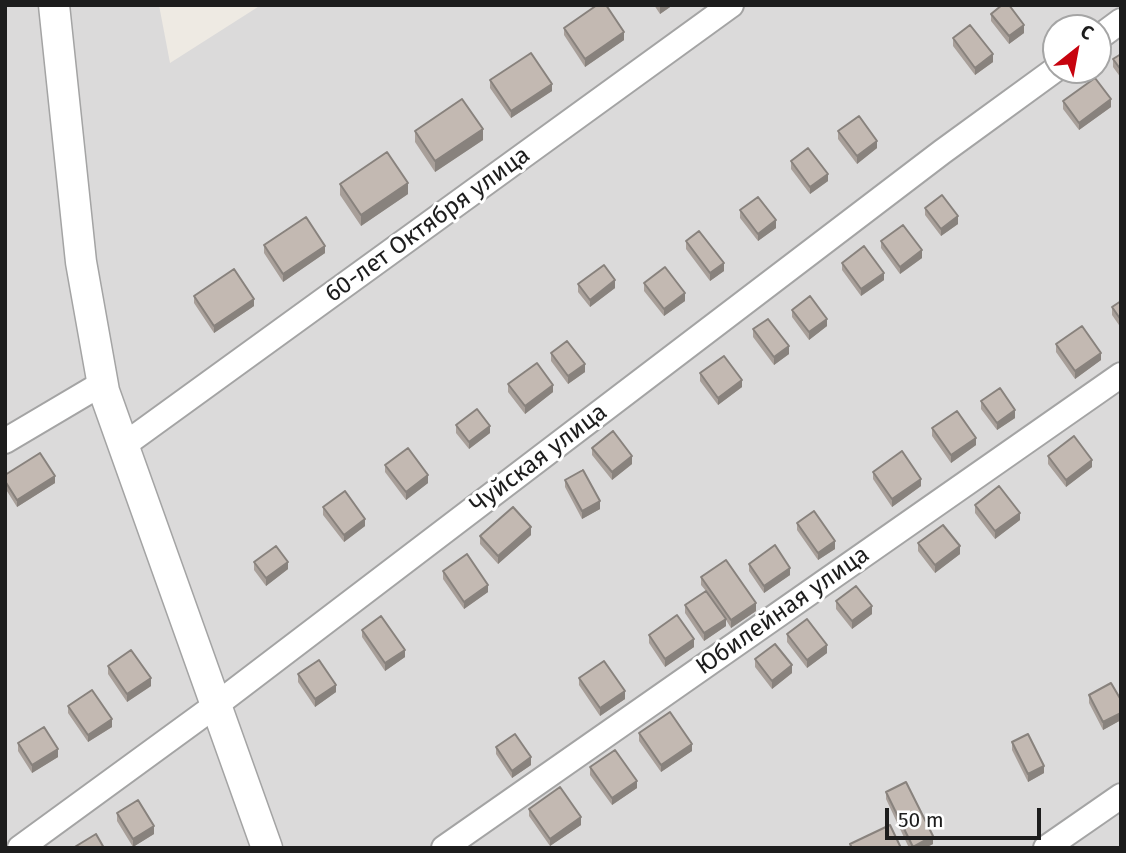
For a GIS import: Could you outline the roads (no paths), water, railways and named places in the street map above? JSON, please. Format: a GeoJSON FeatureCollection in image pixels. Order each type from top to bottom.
{"type":"FeatureCollection","features":[{"type":"Feature","properties":{"kind":"street"},"geometry":{"type":"LineString","coordinates":[[54,5],[81,262],[103,383],[267,848]]}},
{"type":"Feature","properties":{"kind":"street","name":"60-лет Октября улица"},"geometry":{"type":"LineString","coordinates":[[124,445],[731,5]]}},
{"type":"Feature","properties":{"kind":"street","name":"Чуйская улица"},"geometry":{"type":"LineString","coordinates":[[20,848],[216,705],[942,152],[1042,79]]}},
{"type":"Feature","properties":{"kind":"street","name":"Юбилейная улица"},"geometry":{"type":"LineString","coordinates":[[444,848],[1121,375]]}},
{"type":"Feature","properties":{"kind":"street"},"geometry":{"type":"LineString","coordinates":[[5,441],[103,383]]}},
{"type":"Feature","properties":{"kind":"street"},"geometry":{"type":"LineString","coordinates":[[1046,848],[1121,796]]}}]}
